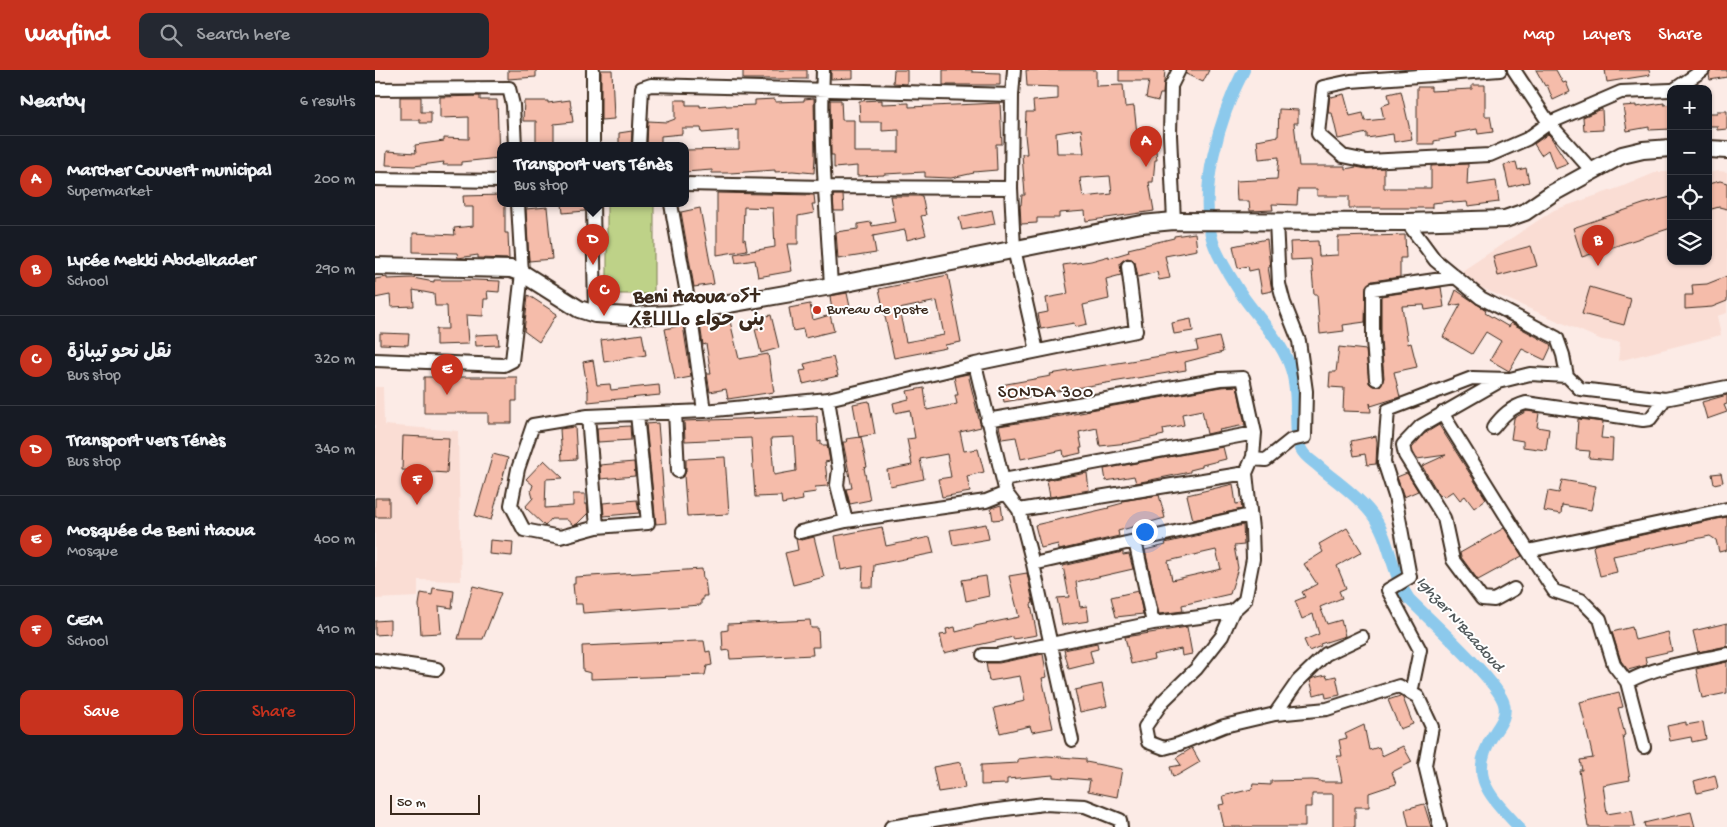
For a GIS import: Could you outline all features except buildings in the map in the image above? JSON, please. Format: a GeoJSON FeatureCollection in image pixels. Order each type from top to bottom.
{"type":"FeatureCollection","features":[{"type":"Feature","properties":{"kind":"main road"},"geometry":{"type":"LineString","coordinates":[[375,266],[511,269],[522,273],[579,309],[595,314],[629,316],[672,314],[831,286],[1142,224],[1179,221],[1407,222],[1505,219],[1525,212],[1551,194],[1622,155],[1643,150],[1667,148]]}},
{"type":"Feature","properties":{"kind":"main road"},"geometry":{"type":"LineString","coordinates":[[1712,149],[1727,150]]}},
{"type":"Feature","properties":{"kind":"street"},"geometry":{"type":"LineString","coordinates":[[593,70],[593,142]]}},
{"type":"Feature","properties":{"kind":"street"},"geometry":{"type":"LineString","coordinates":[[823,70],[825,187],[831,286]]}},
{"type":"Feature","properties":{"kind":"street"},"geometry":{"type":"LineString","coordinates":[[1014,70],[1011,188],[1014,249],[1037,351]]}},
{"type":"Feature","properties":{"kind":"street"},"geometry":{"type":"LineString","coordinates":[[1179,70],[1171,86],[1170,135],[1179,221]]}},
{"type":"Feature","properties":{"kind":"street"},"geometry":{"type":"LineString","coordinates":[[1499,70],[1351,81],[1323,87],[1318,134],[1343,156],[1367,161],[1490,155],[1527,139],[1549,123],[1621,92],[1667,90]]}},
{"type":"Feature","properties":{"kind":"street"},"geometry":{"type":"LineString","coordinates":[[1514,70],[1549,123],[1593,172]]}},
{"type":"Feature","properties":{"kind":"street"},"geometry":{"type":"LineString","coordinates":[[1681,85],[1703,70]]}},
{"type":"Feature","properties":{"kind":"street"},"geometry":{"type":"LineString","coordinates":[[639,142],[642,88],[646,86],[1012,95]]}},
{"type":"Feature","properties":{"kind":"street"},"geometry":{"type":"LineString","coordinates":[[375,89],[509,88],[513,105],[515,142]]}},
{"type":"Feature","properties":{"kind":"street"},"geometry":{"type":"LineString","coordinates":[[375,179],[497,181]]}},
{"type":"Feature","properties":{"kind":"street"},"geometry":{"type":"LineString","coordinates":[[689,184],[1011,188]]}},
{"type":"Feature","properties":{"kind":"street"},"geometry":{"type":"LineString","coordinates":[[375,360],[504,365],[512,361],[522,273],[518,207]]}},
{"type":"Feature","properties":{"kind":"street"},"geometry":{"type":"LineString","coordinates":[[593,207],[595,314]]}},
{"type":"Feature","properties":{"kind":"street"},"geometry":{"type":"LineString","coordinates":[[672,207],[690,311],[704,411]]}},
{"type":"Feature","properties":{"kind":"street"},"geometry":{"type":"LineString","coordinates":[[1252,458],[1266,460],[1291,440],[1305,437],[1306,391],[1299,341],[1284,303],[1279,284],[1276,221]]}},
{"type":"Feature","properties":{"kind":"street"},"geometry":{"type":"LineString","coordinates":[[1407,222],[1435,260],[1481,298],[1557,338],[1567,376],[1579,389],[1665,399],[1727,386]]}},
{"type":"Feature","properties":{"kind":"street"},"geometry":{"type":"LineString","coordinates":[[637,414],[648,522],[597,528],[560,537],[524,530],[511,505],[519,469],[533,426],[588,416],[704,411],[828,399],[975,364],[1136,331],[1128,266]]}},
{"type":"Feature","properties":{"kind":"street"},"geometry":{"type":"LineString","coordinates":[[1376,379],[1373,340],[1373,289],[1456,277]]}},
{"type":"Feature","properties":{"kind":"street"},"geometry":{"type":"LineString","coordinates":[[975,364],[1006,493],[1019,510],[1033,564],[1072,740]]}},
{"type":"Feature","properties":{"kind":"street"},"geometry":{"type":"LineString","coordinates":[[1514,589],[1495,600],[1482,599],[1453,560],[1444,518],[1405,455],[1403,445],[1421,426],[1484,389],[1509,379],[1530,374],[1567,376]]}},
{"type":"Feature","properties":{"kind":"street"},"geometry":{"type":"LineString","coordinates":[[987,420],[1220,379],[1243,378],[1255,433],[1252,458],[1246,473],[1253,558],[1245,600],[1233,611],[1222,636],[1196,669],[1163,701],[1145,727],[1148,742],[1164,748],[1224,726],[1275,714],[1327,709],[1399,686],[1418,697],[1431,726],[1425,765],[1440,827]]}},
{"type":"Feature","properties":{"kind":"street"},"geometry":{"type":"LineString","coordinates":[[1411,693],[1420,650],[1388,590],[1410,577],[1395,496],[1384,462],[1388,410],[1472,378],[1509,379]]}},
{"type":"Feature","properties":{"kind":"street"},"geometry":{"type":"LineString","coordinates":[[828,399],[839,469],[837,485],[846,521]]}},
{"type":"Feature","properties":{"kind":"street"},"geometry":{"type":"LineString","coordinates":[[1493,428],[1502,416],[1517,406],[1527,404],[1643,420],[1650,418],[1665,399]]}},
{"type":"Feature","properties":{"kind":"street"},"geometry":{"type":"LineString","coordinates":[[675,412],[678,471]]}},
{"type":"Feature","properties":{"kind":"street"},"geometry":{"type":"LineString","coordinates":[[1442,413],[1554,590],[1581,600],[1600,619],[1614,665],[1627,682],[1644,747]]}},
{"type":"Feature","properties":{"kind":"street"},"geometry":{"type":"LineString","coordinates":[[588,416],[597,528]]}},
{"type":"Feature","properties":{"kind":"street"},"geometry":{"type":"LineString","coordinates":[[1003,480],[1255,433]]}},
{"type":"Feature","properties":{"kind":"street"},"geometry":{"type":"LineString","coordinates":[[1019,510],[1246,473]]}},
{"type":"Feature","properties":{"kind":"street"},"geometry":{"type":"LineString","coordinates":[[800,532],[846,521],[986,501],[1006,493]]}},
{"type":"Feature","properties":{"kind":"street"},"geometry":{"type":"LineString","coordinates":[[1528,551],[1727,509]]}},
{"type":"Feature","properties":{"kind":"street"},"geometry":{"type":"LineString","coordinates":[[1033,564],[1250,515]]}},
{"type":"Feature","properties":{"kind":"street"},"geometry":{"type":"LineString","coordinates":[[1135,541],[1153,622]]}},
{"type":"Feature","properties":{"kind":"street"},"geometry":{"type":"LineString","coordinates":[[983,655],[997,655],[1153,622],[1233,611]]}},
{"type":"Feature","properties":{"kind":"street"},"geometry":{"type":"LineString","coordinates":[[1275,714],[1298,681],[1326,654],[1362,637]]}},
{"type":"Feature","properties":{"kind":"street"},"geometry":{"type":"LineString","coordinates":[[1627,682],[1637,676],[1727,654]]}},
{"type":"Feature","properties":{"kind":"street"},"geometry":{"type":"LineString","coordinates":[[375,660],[437,669]]}},
{"type":"Feature","properties":{"kind":"street"},"geometry":{"type":"LineString","coordinates":[[891,827],[1045,804],[1085,806],[1120,820],[1121,827]]}},
{"type":"Feature","properties":{"kind":"shaded area"},"geometry":{"type":"Polygon","coordinates":[[[1657,172],[1667,172],[1667,265],[1712,265],[1712,172],[1727,172],[1727,313],[1717,316],[1721,335],[1618,361],[1620,342],[1602,340],[1477,286],[1462,271],[1554,210],[1621,187],[1657,172]]]}},
{"type":"Feature","properties":{"kind":"shaded area"},"geometry":{"type":"Polygon","coordinates":[[[375,387],[383,387],[384,425],[458,431],[461,581],[418,580],[418,597],[375,599],[375,387]]]}},
{"type":"Feature","properties":{"kind":"green space"},"geometry":{"type":"Polygon","coordinates":[[[607,207],[654,207],[654,294],[607,294],[607,207]]]}},
{"type":"Feature","properties":{"kind":"waterway","name":"Ighzer N'Baadoud"},"geometry":{"type":"LineString","coordinates":[[1244,70],[1219,131],[1209,177],[1209,222],[1215,249],[1232,280],[1276,340],[1289,363],[1295,391],[1297,436],[1302,452],[1352,494],[1371,513],[1383,533],[1398,578],[1409,599],[1477,666],[1499,694],[1505,708],[1504,715],[1486,747],[1482,760],[1482,773],[1485,784],[1491,794],[1519,827]]}},
{"type":"Feature","properties":{"kind":"place","name":"Marcher Couvert municipal"},"geometry":{"type":"Point","coordinates":[1146,167]}},
{"type":"Feature","properties":{"kind":"place","name":"Transport vers Ténès"},"geometry":{"type":"Point","coordinates":[593,265]}},
{"type":"Feature","properties":{"kind":"place","name":"Lycée Mekki Abdelkader"},"geometry":{"type":"Point","coordinates":[1598,266]}},
{"type":"Feature","properties":{"kind":"place","name":"Bureau de poste"},"geometry":{"type":"Point","coordinates":[817,310]}},
{"type":"Feature","properties":{"kind":"place","name":"نقل نحو تيبازة"},"geometry":{"type":"Point","coordinates":[604,316]}},
{"type":"Feature","properties":{"kind":"place","name":"Mosquée de Beni Haoua"},"geometry":{"type":"Point","coordinates":[447,395]}},
{"type":"Feature","properties":{"kind":"place","name":"CEM"},"geometry":{"type":"Point","coordinates":[417,505]}},
{"type":"Feature","properties":{"kind":"district","name":"Beni Haoua ⴰⵢⵜ ⵃⴻⵡⵡⴰ بنى حواء"},"geometry":{"type":"Point","coordinates":[697,310]}},
{"type":"Feature","properties":{"kind":"district","name":"SONDA 300"},"geometry":{"type":"Point","coordinates":[1046,393]}}]}
